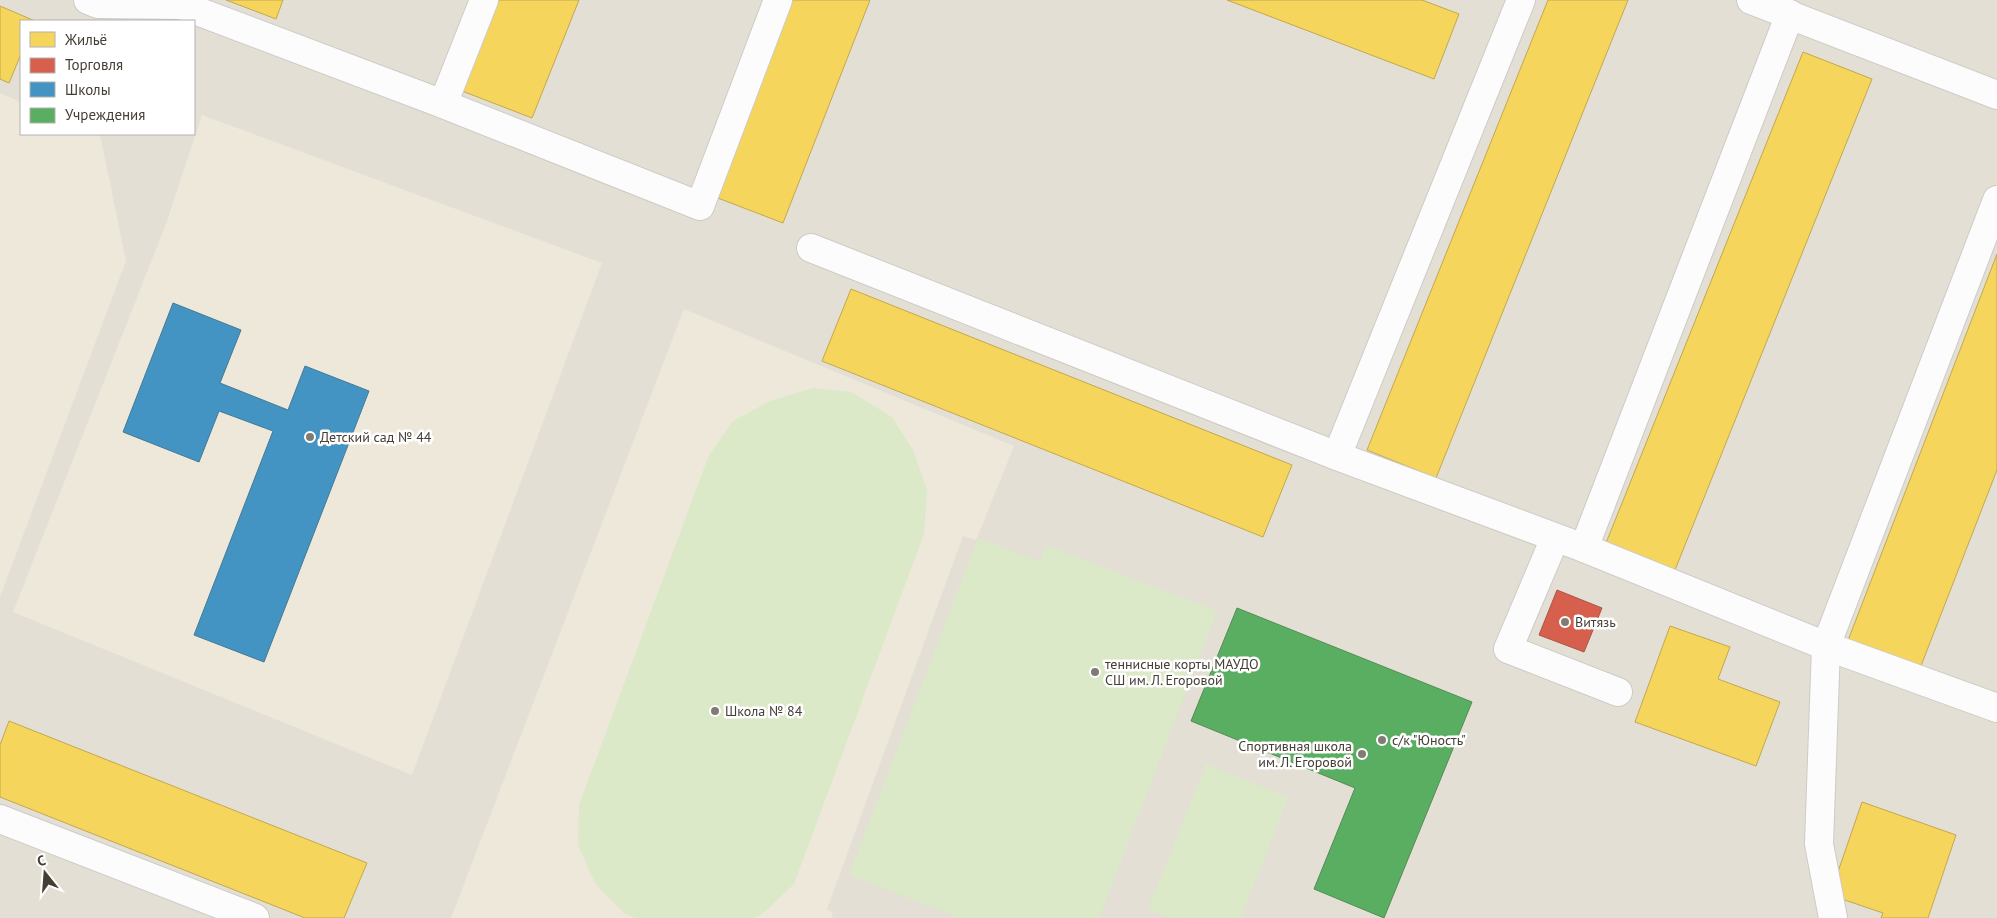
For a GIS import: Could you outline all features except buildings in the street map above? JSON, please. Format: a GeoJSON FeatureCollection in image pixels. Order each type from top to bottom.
{"type":"FeatureCollection","features":[{"type":"Feature","properties":{"kind":"lane"},"geometry":{"type":"LineString","coordinates":[[88,0],[98,4],[182,2],[700,206],[778,0]]}},
{"type":"Feature","properties":{"kind":"lane"},"geometry":{"type":"LineString","coordinates":[[444,104],[484,0]]}},
{"type":"Feature","properties":{"kind":"lane"},"geometry":{"type":"LineString","coordinates":[[1337,456],[1521,0]]}},
{"type":"Feature","properties":{"kind":"lane"},"geometry":{"type":"LineString","coordinates":[[1752,0],[1997,95]]}},
{"type":"Feature","properties":{"kind":"lane"},"geometry":{"type":"LineString","coordinates":[[1584,548],[1790,14]]}},
{"type":"Feature","properties":{"kind":"lane"},"geometry":{"type":"LineString","coordinates":[[1832,918],[1819,844],[1826,646],[1997,200]]}},
{"type":"Feature","properties":{"kind":"lane"},"geometry":{"type":"LineString","coordinates":[[810,248],[1337,456],[1584,548],[1826,646],[1997,708]]}},
{"type":"Feature","properties":{"kind":"lane"},"geometry":{"type":"LineString","coordinates":[[1555,538],[1508,649],[1618,692]]}},
{"type":"Feature","properties":{"kind":"lane"},"geometry":{"type":"LineString","coordinates":[[0,819],[255,918]]}},
{"type":"Feature","properties":{"kind":"shaded area"},"geometry":{"type":"Polygon","coordinates":[[[0,0],[1997,0],[1997,918],[0,918],[0,0]]]}},
{"type":"Feature","properties":{"kind":"shaded area"},"geometry":{"type":"Polygon","coordinates":[[[0,93],[20,102],[20,135],[100,135],[126,261],[0,597],[0,93]]]}},
{"type":"Feature","properties":{"kind":"shaded area","name":"Детский сад № 44"},"geometry":{"type":"Polygon","coordinates":[[[202,115],[602,263],[412,775],[13,612],[166,224],[202,115]]]}},
{"type":"Feature","properties":{"kind":"shaded area","name":"Школа № 84"},"geometry":{"type":"Polygon","coordinates":[[[684,309],[1014,446],[976,540],[963,536],[827,909],[833,913],[831,918],[451,918],[684,309]]]}},
{"type":"Feature","properties":{"kind":"green space"},"geometry":{"type":"Polygon","coordinates":[[[813,388],[851,392],[892,417],[913,450],[927,490],[924,534],[794,884],[767,910],[755,918],[635,918],[624,913],[596,885],[578,845],[579,805],[709,455],[733,421],[770,401],[813,388]]]}},
{"type":"Feature","properties":{"kind":"green space"},"geometry":{"type":"Polygon","coordinates":[[[978,538],[1040,562],[1046,545],[1217,611],[1099,918],[960,918],[849,875],[978,538]]]}},
{"type":"Feature","properties":{"kind":"green space"},"geometry":{"type":"Polygon","coordinates":[[[1206,764],[1288,797],[1241,918],[1171,918],[1148,909],[1206,764]]]}},
{"type":"Feature","properties":{"kind":"place","name":"Детский сад № 44"},"geometry":{"type":"Point","coordinates":[310,437]}},
{"type":"Feature","properties":{"kind":"place","name":"Витязь"},"geometry":{"type":"Point","coordinates":[1565,622]}},
{"type":"Feature","properties":{"kind":"place","name":"теннисные корты МАУДО СШ им. Л. Егоровой"},"geometry":{"type":"Point","coordinates":[1095,672]}},
{"type":"Feature","properties":{"kind":"place","name":"Школа № 84"},"geometry":{"type":"Point","coordinates":[715,711]}},
{"type":"Feature","properties":{"kind":"place","name":"с/к \"Юность\""},"geometry":{"type":"Point","coordinates":[1382,740]}},
{"type":"Feature","properties":{"kind":"place","name":"Спортивная школа им. Л. Егоровой"},"geometry":{"type":"Point","coordinates":[1362,754]}}]}
